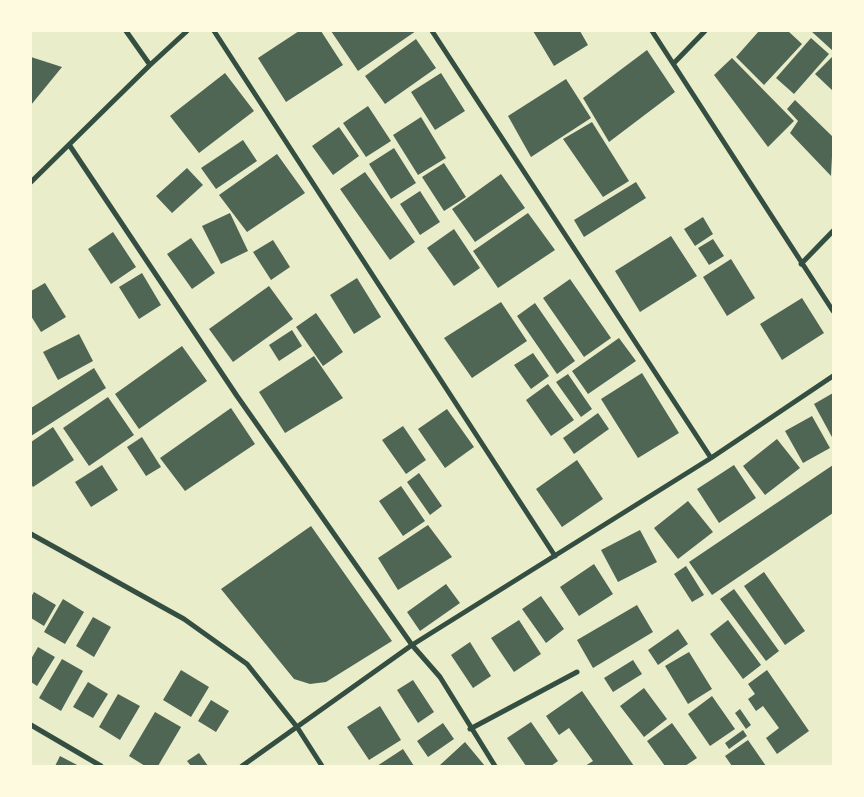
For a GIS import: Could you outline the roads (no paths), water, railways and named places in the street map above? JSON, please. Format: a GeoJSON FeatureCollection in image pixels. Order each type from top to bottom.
{"type":"FeatureCollection","features":[{"type":"Feature","properties":{"kind":"street"},"geometry":{"type":"LineString","coordinates":[[126,31],[150,65]]}},
{"type":"Feature","properties":{"kind":"street"},"geometry":{"type":"LineString","coordinates":[[31,182],[187,31]]}},
{"type":"Feature","properties":{"kind":"street"},"geometry":{"type":"LineString","coordinates":[[214,31],[555,556]]}},
{"type":"Feature","properties":{"kind":"street"},"geometry":{"type":"LineString","coordinates":[[432,31],[711,458]]}},
{"type":"Feature","properties":{"kind":"street"},"geometry":{"type":"LineString","coordinates":[[652,31],[833,311]]}},
{"type":"Feature","properties":{"kind":"street"},"geometry":{"type":"LineString","coordinates":[[674,63],[705,31]]}},
{"type":"Feature","properties":{"kind":"street"},"geometry":{"type":"LineString","coordinates":[[70,146],[237,396],[412,645],[440,677],[495,766]]}},
{"type":"Feature","properties":{"kind":"street"},"geometry":{"type":"LineString","coordinates":[[801,264],[833,231]]}},
{"type":"Feature","properties":{"kind":"street"},"geometry":{"type":"LineString","coordinates":[[242,766],[412,645],[711,458],[833,376]]}},
{"type":"Feature","properties":{"kind":"street"},"geometry":{"type":"LineString","coordinates":[[31,534],[184,619],[247,664],[297,727],[322,766]]}},
{"type":"Feature","properties":{"kind":"street"},"geometry":{"type":"LineString","coordinates":[[470,728],[578,672]]}},
{"type":"Feature","properties":{"kind":"street"},"geometry":{"type":"LineString","coordinates":[[31,725],[101,766]]}}]}
